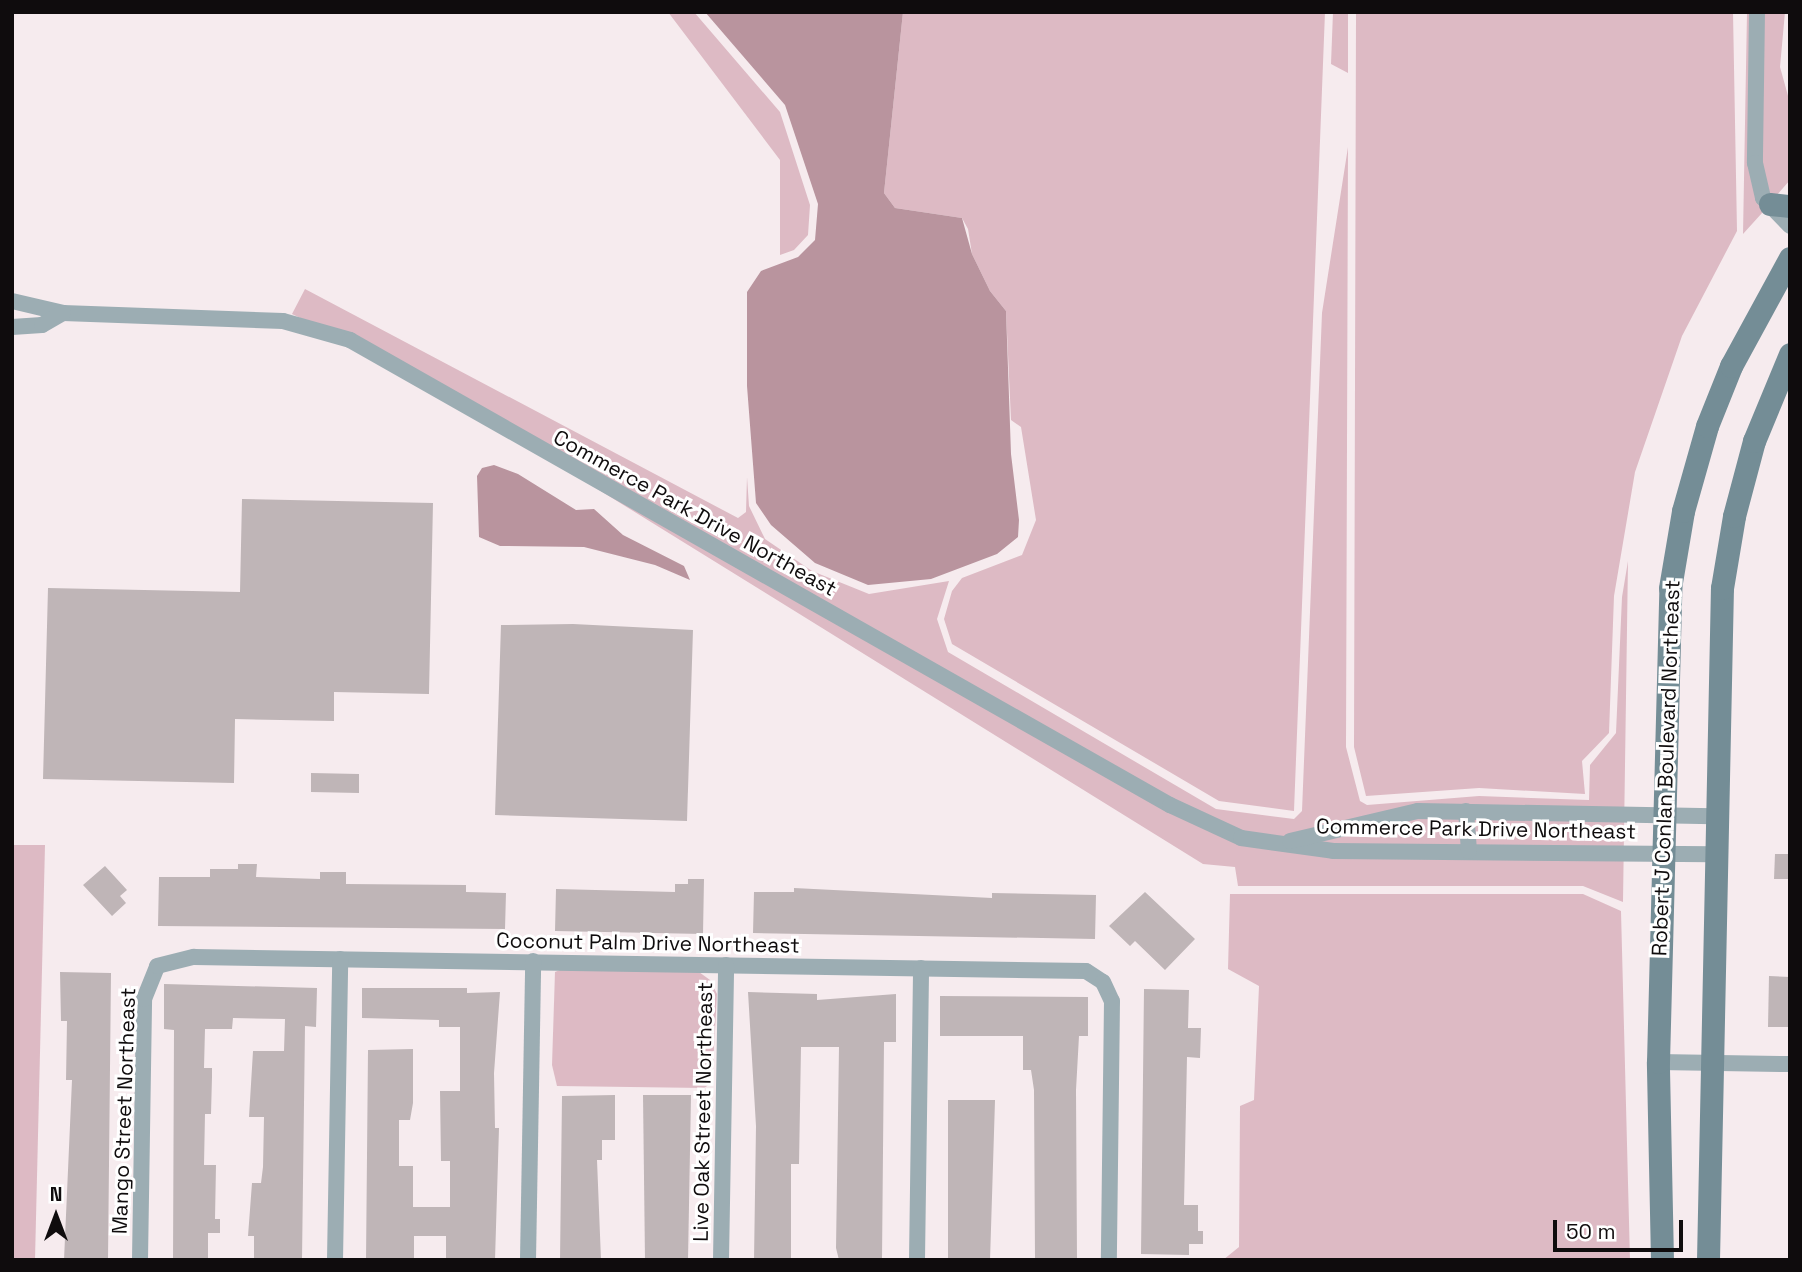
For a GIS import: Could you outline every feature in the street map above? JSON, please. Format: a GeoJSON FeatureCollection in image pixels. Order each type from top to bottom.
{"type":"FeatureCollection","features":[{"type":"Feature","properties":{"kind":"main road","name":"Robert J Conlan Boulevard Northeast"},"geometry":{"type":"LineString","coordinates":[[1662,1260],[1658,1062],[1661,853],[1670,589],[1683,511],[1707,426],[1731,366],[1790,258]]}},
{"type":"Feature","properties":{"kind":"main road"},"geometry":{"type":"LineString","coordinates":[[1708,1260],[1717,643],[1724,576],[1754,441],[1790,354]]}},
{"type":"Feature","properties":{"kind":"street"},"geometry":{"type":"LineString","coordinates":[[1757,12],[1755,163],[1763,198],[1780,205],[1790,226]]}},
{"type":"Feature","properties":{"kind":"street","name":"Commerce Park Drive Northeast"},"geometry":{"type":"LineString","coordinates":[[12,301],[64,313],[283,321],[349,340],[1170,805],[1241,838],[1333,851],[1713,854]]}},
{"type":"Feature","properties":{"kind":"street"},"geometry":{"type":"LineString","coordinates":[[12,317],[64,313]]}},
{"type":"Feature","properties":{"kind":"street","name":"Commerce Park Drive Northeast"},"geometry":{"type":"LineString","coordinates":[[12,327],[42,325],[64,313]]}},
{"type":"Feature","properties":{"kind":"street"},"geometry":{"type":"LineString","coordinates":[[1466,811],[1469,851]]}},
{"type":"Feature","properties":{"kind":"street","name":"Commerce Park Drive Northeast"},"geometry":{"type":"LineString","coordinates":[[1280,843],[1383,817],[1466,811],[1714,816]]}},
{"type":"Feature","properties":{"kind":"street","name":"Coconut Palm Drive Northeast"},"geometry":{"type":"LineString","coordinates":[[157,966],[179,957],[1086,971],[1108,989],[1113,1013],[1110,1260]]}},
{"type":"Feature","properties":{"kind":"street"},"geometry":{"type":"LineString","coordinates":[[335,1260],[340,958]]}},
{"type":"Feature","properties":{"kind":"street"},"geometry":{"type":"LineString","coordinates":[[528,1260],[533,961]]}},
{"type":"Feature","properties":{"kind":"street","name":"Live Oak Street Northeast"},"geometry":{"type":"LineString","coordinates":[[721,1260],[726,965]]}},
{"type":"Feature","properties":{"kind":"street","name":"Mango Street Northeast"},"geometry":{"type":"LineString","coordinates":[[140,1260],[144,999],[157,966]]}},
{"type":"Feature","properties":{"kind":"street"},"geometry":{"type":"LineString","coordinates":[[917,1260],[921,968]]}},
{"type":"Feature","properties":{"kind":"street"},"geometry":{"type":"LineString","coordinates":[[1658,1062],[1790,1064]]}},
{"type":"Feature","properties":{"kind":"shaded area"},"geometry":{"type":"Polygon","coordinates":[[[668,12],[694,12],[780,112],[810,205],[808,235],[794,250],[780,255],[780,160],[668,12]]]}},
{"type":"Feature","properties":{"kind":"shaded area"},"geometry":{"type":"Polygon","coordinates":[[[705,12],[903,12],[884,193],[895,208],[962,218],[972,254],[990,291],[1006,311],[1011,454],[1019,520],[1018,537],[997,554],[931,579],[868,585],[815,563],[771,525],[756,503],[747,386],[747,292],[761,271],[798,257],[815,240],[818,204],[785,105],[705,12]]]}},
{"type":"Feature","properties":{"kind":"shaded area"},"geometry":{"type":"Polygon","coordinates":[[[903,12],[1325,12],[1294,811],[1219,801],[952,644],[944,619],[952,591],[962,578],[1022,555],[1036,520],[1021,427],[1011,420],[1006,311],[990,291],[972,254],[968,229],[962,218],[895,208],[884,193],[903,12]]]}},
{"type":"Feature","properties":{"kind":"shaded area"},"geometry":{"type":"Polygon","coordinates":[[[1333,12],[1348,12],[1348,73],[1331,64],[1333,12]]]}},
{"type":"Feature","properties":{"kind":"shaded area"},"geometry":{"type":"Polygon","coordinates":[[[1356,12],[1733,12],[1737,231],[1682,336],[1635,472],[1614,596],[1609,733],[1582,761],[1585,794],[1479,788],[1366,796],[1354,747],[1356,12]]]}},
{"type":"Feature","properties":{"kind":"shaded area"},"geometry":{"type":"Polygon","coordinates":[[[1747,12],[1785,12],[1780,67],[1790,103],[1790,180],[1777,195],[1763,193],[1762,213],[1743,234],[1747,12]]]}},
{"type":"Feature","properties":{"kind":"shaded area"},"geometry":{"type":"Polygon","coordinates":[[[1348,147],[1346,747],[1360,801],[1367,805],[1479,796],[1589,800],[1590,765],[1616,733],[1622,597],[1628,561],[1623,902],[1583,886],[1238,886],[1235,867],[1203,864],[399,366],[292,314],[305,289],[738,518],[746,512],[747,477],[749,506],[765,539],[812,571],[869,594],[949,581],[937,619],[948,652],[1216,809],[1294,819],[1302,811],[1322,313],[1348,147]]]}},
{"type":"Feature","properties":{"kind":"shaded area"},"geometry":{"type":"Polygon","coordinates":[[[494,465],[518,474],[576,510],[594,509],[623,535],[684,566],[690,580],[655,565],[584,547],[500,546],[479,537],[477,476],[482,468],[494,465]]]}},
{"type":"Feature","properties":{"kind":"shaded area"},"geometry":{"type":"Polygon","coordinates":[[[12,845],[45,845],[35,1260],[12,1260],[12,845]]]}},
{"type":"Feature","properties":{"kind":"shaded area"},"geometry":{"type":"Polygon","coordinates":[[[1230,894],[1583,894],[1621,911],[1630,1260],[1223,1260],[1239,1247],[1240,1106],[1254,1100],[1259,986],[1228,969],[1230,894]]]}},
{"type":"Feature","properties":{"kind":"shaded area"},"geometry":{"type":"Polygon","coordinates":[[[565,968],[699,972],[710,980],[717,994],[712,1083],[704,1088],[557,1086],[552,1065],[555,972],[565,968]]]}},
{"type":"Feature","properties":{"kind":"building"},"geometry":{"type":"Polygon","coordinates":[[[242,499],[433,503],[429,694],[334,692],[334,721],[235,719],[234,783],[43,779],[48,588],[240,592],[242,499]]]}},
{"type":"Feature","properties":{"kind":"building"},"geometry":{"type":"Polygon","coordinates":[[[573,624],[693,630],[687,821],[495,815],[501,625],[573,624]]]}},
{"type":"Feature","properties":{"kind":"building"},"geometry":{"type":"Polygon","coordinates":[[[311,773],[359,774],[359,793],[311,792],[311,773]]]}},
{"type":"Feature","properties":{"kind":"building"},"geometry":{"type":"Polygon","coordinates":[[[1775,854],[1790,854],[1790,879],[1774,879],[1775,854]]]}},
{"type":"Feature","properties":{"kind":"building"},"geometry":{"type":"Polygon","coordinates":[[[238,864],[257,864],[256,877],[320,879],[320,872],[346,872],[346,884],[466,885],[466,892],[506,893],[505,929],[158,926],[159,877],[210,877],[210,869],[238,869],[238,864]]]}},
{"type":"Feature","properties":{"kind":"building"},"geometry":{"type":"Polygon","coordinates":[[[105,866],[127,890],[120,896],[126,903],[112,916],[83,885],[105,866]]]}},
{"type":"Feature","properties":{"kind":"building"},"geometry":{"type":"Polygon","coordinates":[[[688,879],[704,879],[703,934],[555,931],[556,889],[675,892],[675,884],[688,884],[688,879]]]}},
{"type":"Feature","properties":{"kind":"building"},"geometry":{"type":"Polygon","coordinates":[[[794,888],[992,898],[992,893],[1096,895],[1095,939],[753,933],[754,892],[794,892],[794,888]]]}},
{"type":"Feature","properties":{"kind":"building"},"geometry":{"type":"Polygon","coordinates":[[[1145,892],[1195,939],[1165,970],[1135,941],[1130,946],[1109,926],[1145,892]]]}},
{"type":"Feature","properties":{"kind":"building"},"geometry":{"type":"Polygon","coordinates":[[[60,972],[111,973],[108,1260],[64,1260],[72,1080],[66,1080],[67,1021],[61,1021],[60,972]]]}},
{"type":"Feature","properties":{"kind":"building"},"geometry":{"type":"Polygon","coordinates":[[[1769,976],[1790,977],[1790,1027],[1768,1027],[1769,976]]]}},
{"type":"Feature","properties":{"kind":"building"},"geometry":{"type":"Polygon","coordinates":[[[164,984],[317,988],[316,1027],[305,1026],[302,1260],[254,1260],[254,1236],[248,1236],[252,1183],[261,1183],[263,1167],[264,1117],[249,1117],[253,1051],[284,1051],[285,1019],[233,1018],[232,1029],[205,1029],[204,1068],[212,1068],[212,1077],[211,1114],[205,1114],[204,1165],[216,1165],[215,1219],[220,1219],[220,1233],[208,1233],[208,1260],[173,1260],[174,1030],[164,1029],[164,984]]]}},
{"type":"Feature","properties":{"kind":"building"},"geometry":{"type":"Polygon","coordinates":[[[362,988],[467,988],[467,993],[500,992],[494,1073],[495,1128],[499,1128],[495,1260],[446,1260],[446,1236],[414,1236],[414,1259],[366,1260],[368,1050],[413,1049],[413,1103],[410,1120],[399,1120],[399,1166],[413,1166],[413,1207],[450,1207],[450,1161],[441,1161],[440,1091],[460,1091],[460,1027],[439,1027],[439,1020],[362,1018],[362,988]]]}},
{"type":"Feature","properties":{"kind":"building"},"geometry":{"type":"Polygon","coordinates":[[[1144,989],[1189,990],[1188,1028],[1201,1028],[1200,1058],[1187,1057],[1184,1205],[1198,1205],[1198,1231],[1203,1231],[1203,1244],[1189,1244],[1189,1255],[1141,1254],[1144,989]]]}},
{"type":"Feature","properties":{"kind":"building"},"geometry":{"type":"Polygon","coordinates":[[[748,992],[817,994],[817,1000],[896,994],[896,1042],[884,1042],[882,1260],[839,1260],[836,1248],[839,1047],[801,1047],[799,1164],[791,1164],[791,1260],[754,1260],[756,1126],[748,992]]]}},
{"type":"Feature","properties":{"kind":"building"},"geometry":{"type":"Polygon","coordinates":[[[940,996],[1088,997],[1088,1036],[1079,1036],[1076,1090],[1077,1260],[1035,1260],[1034,1090],[1031,1070],[1023,1070],[1023,1036],[940,1036],[940,996]]]}},
{"type":"Feature","properties":{"kind":"building"},"geometry":{"type":"Polygon","coordinates":[[[615,1095],[615,1140],[602,1140],[602,1160],[597,1160],[601,1260],[560,1260],[562,1096],[615,1095]]]}},
{"type":"Feature","properties":{"kind":"building"},"geometry":{"type":"Polygon","coordinates":[[[643,1095],[691,1095],[688,1260],[645,1260],[643,1095]]]}},
{"type":"Feature","properties":{"kind":"building"},"geometry":{"type":"Polygon","coordinates":[[[948,1100],[995,1100],[990,1260],[948,1260],[948,1100]]]}}]}
